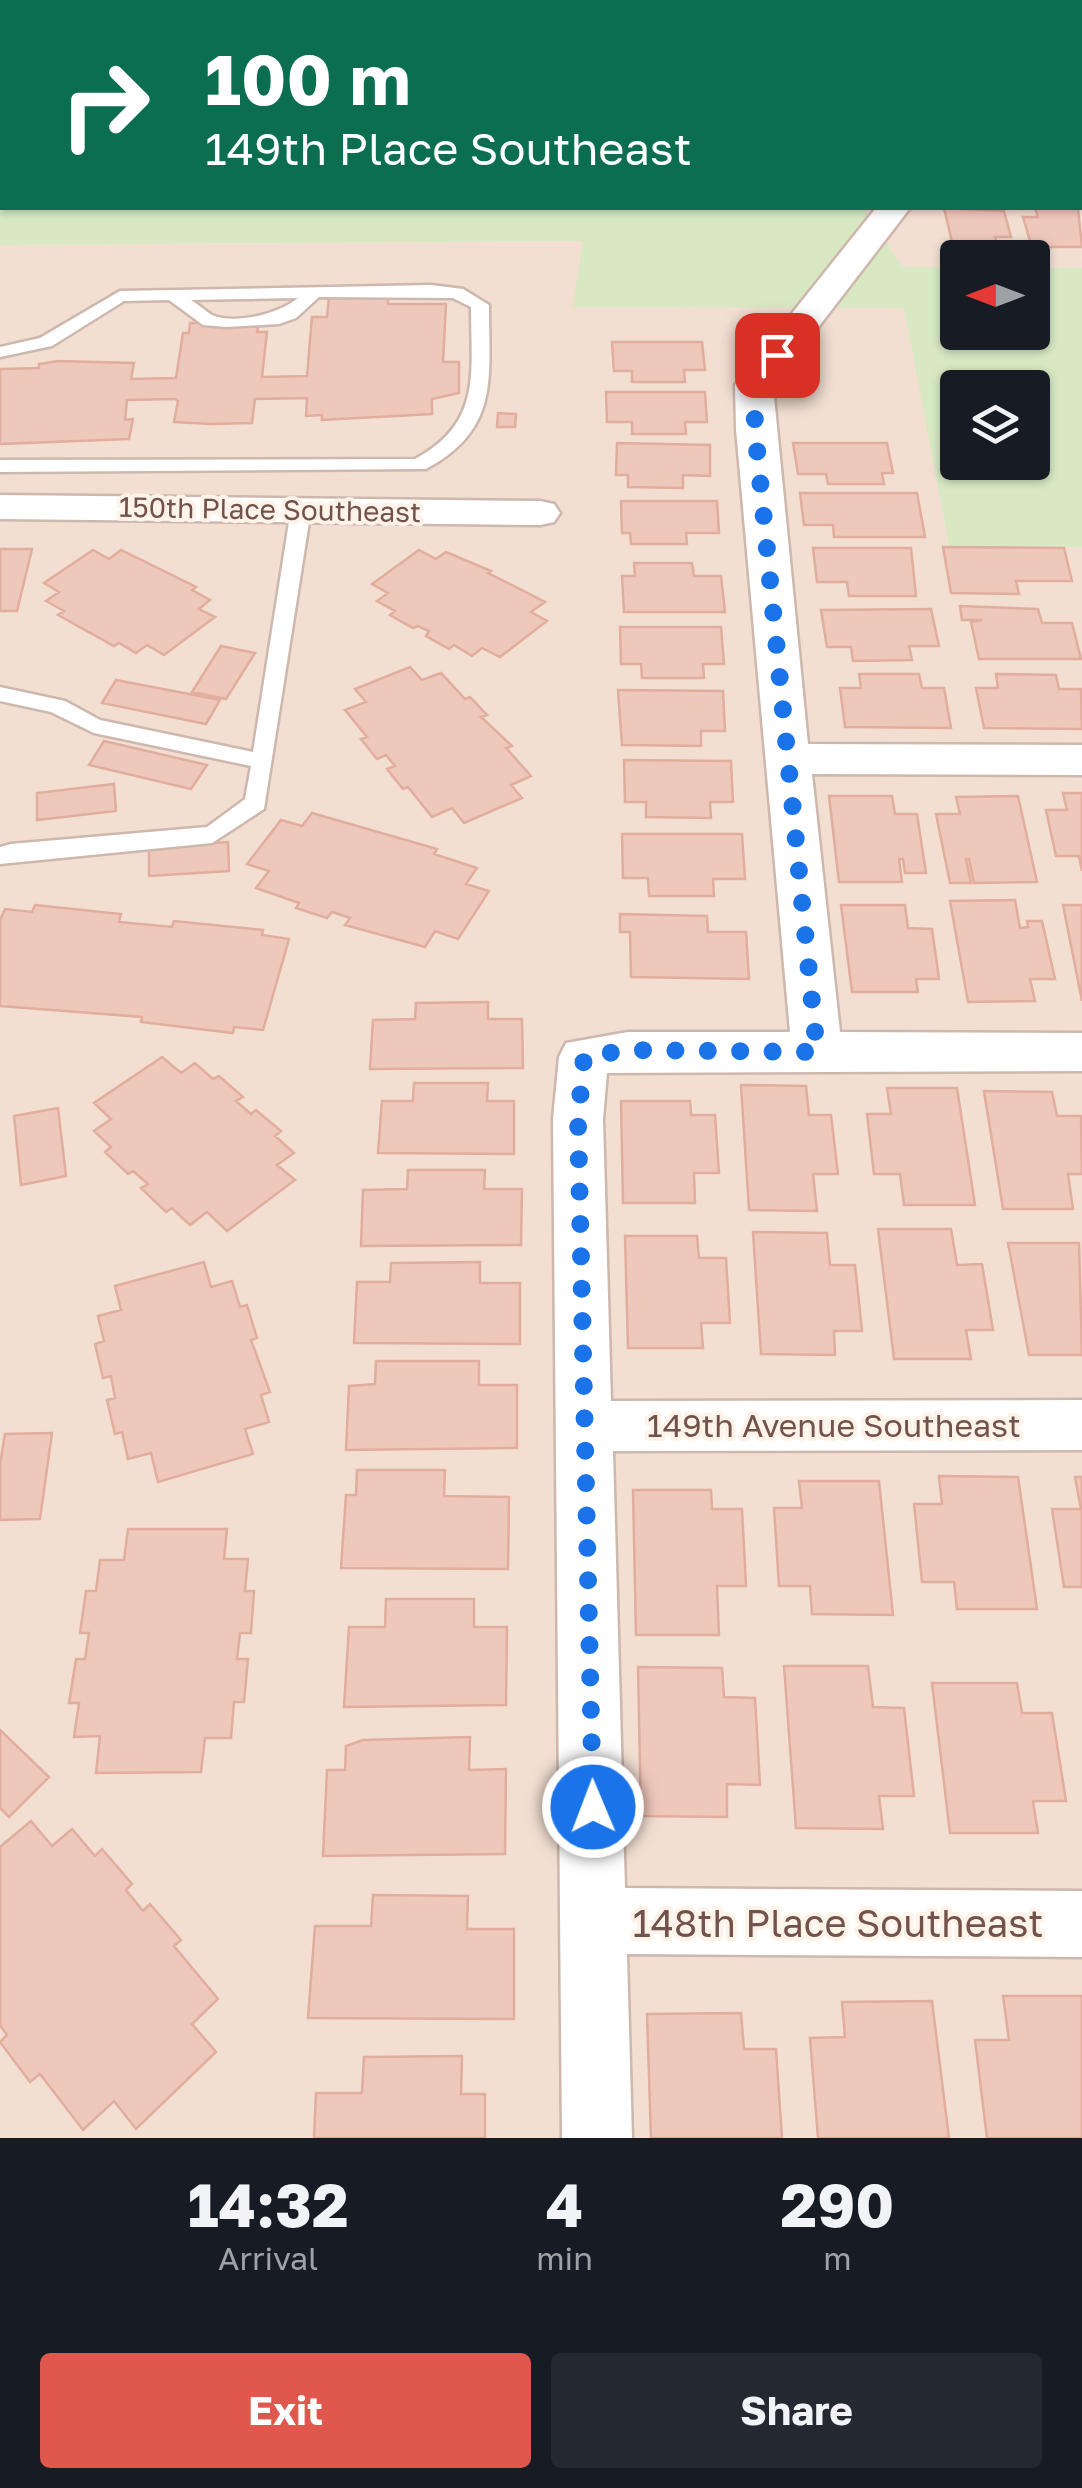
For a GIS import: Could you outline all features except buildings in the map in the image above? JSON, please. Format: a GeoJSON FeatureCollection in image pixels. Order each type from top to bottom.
{"type":"FeatureCollection","features":[{"type":"Feature","properties":{"kind":"street"},"geometry":{"type":"LineString","coordinates":[[817,1052],[755,429],[754,384],[891,210]]}},
{"type":"Feature","properties":{"kind":"street","name":"150th Place Southeast"},"geometry":{"type":"LineString","coordinates":[[0,507],[540,512]]}},
{"type":"Feature","properties":{"kind":"street"},"geometry":{"type":"LineString","coordinates":[[789,759],[1082,760]]}},
{"type":"Feature","properties":{"kind":"street"},"geometry":{"type":"LineString","coordinates":[[598,2138],[578,1120],[584,1057],[628,1050],[1082,1052]]}},
{"type":"Feature","properties":{"kind":"street","name":"149th Avenue Southeast"},"geometry":{"type":"LineString","coordinates":[[585,1426],[1082,1424]]}},
{"type":"Feature","properties":{"kind":"street","name":"148th Place Southeast"},"geometry":{"type":"LineString","coordinates":[[595,1921],[1082,1924]]}},
{"type":"Feature","properties":{"kind":"lane"},"geometry":{"type":"LineString","coordinates":[[0,352],[46,342],[120,296],[431,290],[457,293],[480,305],[478,408],[470,428],[456,444],[419,465],[0,466]]}},
{"type":"Feature","properties":{"kind":"lane"},"geometry":{"type":"LineString","coordinates":[[173,295],[209,320],[226,322],[273,320],[290,314],[315,292]]}},
{"type":"Feature","properties":{"kind":"lane"},"geometry":{"type":"LineString","coordinates":[[0,856],[212,835],[256,803],[301,509]]}},
{"type":"Feature","properties":{"kind":"lane"},"geometry":{"type":"LineString","coordinates":[[0,694],[58,706],[94,726],[262,762]]}},
{"type":"Feature","properties":{"kind":"shaded area"},"geometry":{"type":"Polygon","coordinates":[[[866,210],[1081,210],[1082,268],[1050,268],[1050,240],[940,240],[940,267],[902,267],[866,210]]]}},
{"type":"Feature","properties":{"kind":"shaded area"},"geometry":{"type":"Polygon","coordinates":[[[584,241],[574,307],[905,307],[949,546],[1082,547],[1082,2138],[0,2138],[0,245],[584,241]]]}},
{"type":"Feature","properties":{"kind":"green space"},"geometry":{"type":"Polygon","coordinates":[[[0,210],[866,210],[902,267],[940,267],[940,350],[1050,350],[1050,268],[1082,268],[1082,547],[949,546],[904,308],[573,307],[583,241],[0,245],[0,210]]]}},
{"type":"Feature","properties":{"kind":"route"},"geometry":{"type":"LineString","coordinates":[[593,1807],[578,1120],[584,1057],[628,1050],[817,1052],[755,429],[754,384],[777,355]]}}]}
